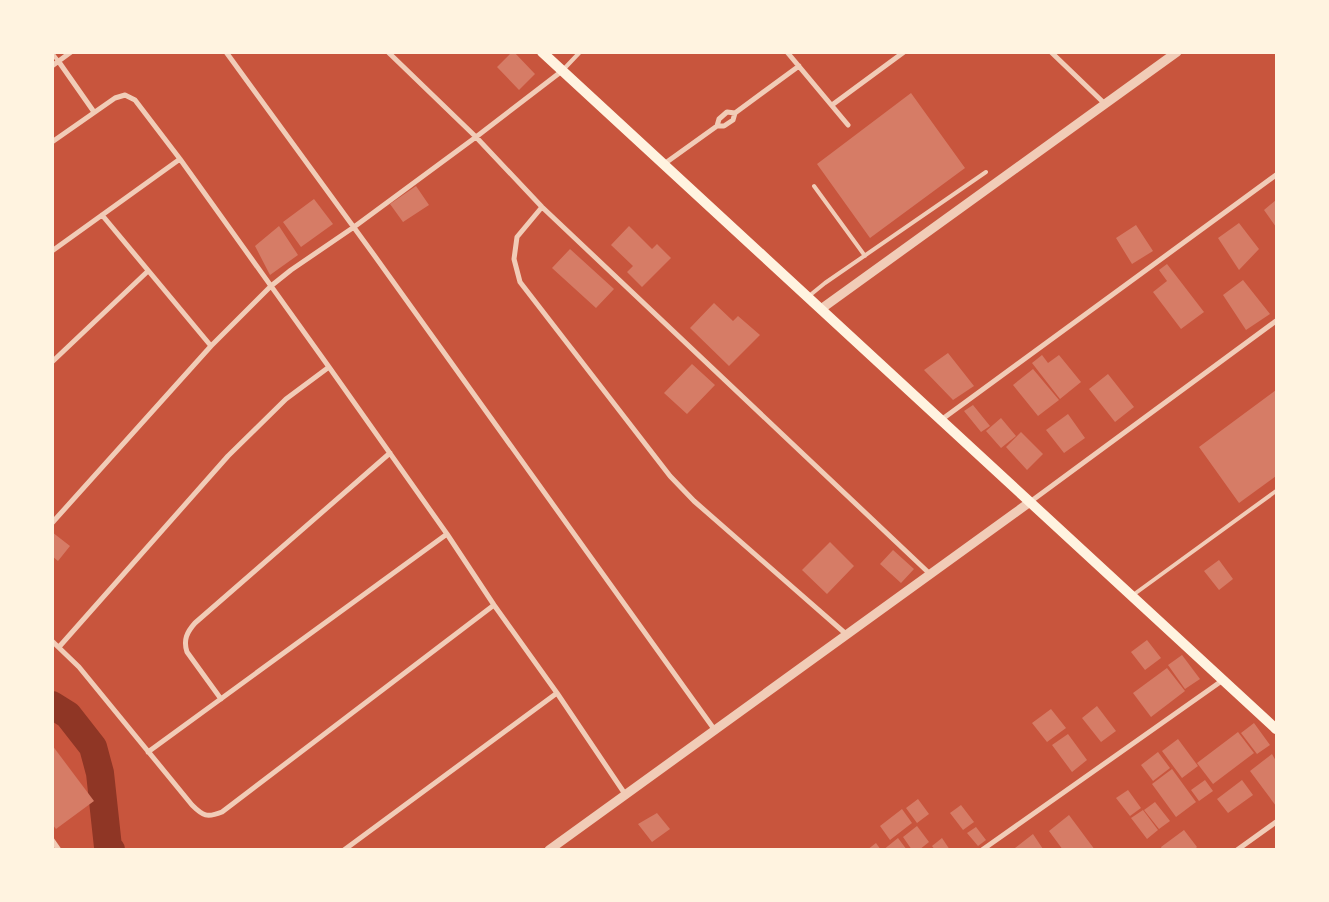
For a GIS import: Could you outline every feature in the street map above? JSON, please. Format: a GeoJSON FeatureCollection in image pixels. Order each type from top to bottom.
{"type":"FeatureCollection","features":[{"type":"Feature","properties":{"kind":"main road"},"geometry":{"type":"LineString","coordinates":[[542,52],[1276,729]]}},
{"type":"Feature","properties":{"kind":"street"},"geometry":{"type":"LineString","coordinates":[[52,66],[71,52]]}},
{"type":"Feature","properties":{"kind":"street"},"geometry":{"type":"LineString","coordinates":[[226,52],[354,227],[714,730]]}},
{"type":"Feature","properties":{"kind":"street"},"geometry":{"type":"LineString","coordinates":[[388,52],[476,137],[542,207],[930,574]]}},
{"type":"Feature","properties":{"kind":"street"},"geometry":{"type":"LineString","coordinates":[[788,52],[848,125]]}},
{"type":"Feature","properties":{"kind":"street"},"geometry":{"type":"LineString","coordinates":[[1051,52],[1105,104]]}},
{"type":"Feature","properties":{"kind":"street"},"geometry":{"type":"LineString","coordinates":[[820,309],[1177,52]]}},
{"type":"Feature","properties":{"kind":"street"},"geometry":{"type":"LineString","coordinates":[[832,105],[902,53]]}},
{"type":"Feature","properties":{"kind":"street"},"geometry":{"type":"LineString","coordinates":[[59,62],[94,112]]}},
{"type":"Feature","properties":{"kind":"street"},"geometry":{"type":"LineString","coordinates":[[717,126],[719,119],[727,112],[734,113],[799,66]]}},
{"type":"Feature","properties":{"kind":"street"},"geometry":{"type":"LineString","coordinates":[[52,523],[211,346],[271,286],[476,137],[562,71]]}},
{"type":"Feature","properties":{"kind":"street"},"geometry":{"type":"LineString","coordinates":[[52,142],[116,98],[125,95],[135,100],[390,453],[625,794]]}},
{"type":"Feature","properties":{"kind":"street"},"geometry":{"type":"LineString","coordinates":[[664,165],[717,126],[724,126],[733,120],[734,113]]}},
{"type":"Feature","properties":{"kind":"street"},"geometry":{"type":"LineString","coordinates":[[52,251],[180,160]]}},
{"type":"Feature","properties":{"kind":"street"},"geometry":{"type":"LineString","coordinates":[[941,420],[1276,175]]}},
{"type":"Feature","properties":{"kind":"street"},"geometry":{"type":"LineString","coordinates":[[542,207],[517,237],[514,259],[520,282],[670,476],[694,501],[846,634]]}},
{"type":"Feature","properties":{"kind":"street"},"geometry":{"type":"LineString","coordinates":[[102,215],[211,346]]}},
{"type":"Feature","properties":{"kind":"street"},"geometry":{"type":"LineString","coordinates":[[52,362],[148,271]]}},
{"type":"Feature","properties":{"kind":"street"},"geometry":{"type":"LineString","coordinates":[[549,850],[1030,502],[1276,321]]}},
{"type":"Feature","properties":{"kind":"street"},"geometry":{"type":"LineString","coordinates":[[59,647],[228,456],[286,399],[329,367]]}},
{"type":"Feature","properties":{"kind":"street"},"geometry":{"type":"LineString","coordinates":[[222,699],[187,652],[185,639],[188,631],[390,453]]}},
{"type":"Feature","properties":{"kind":"street"},"geometry":{"type":"LineString","coordinates":[[148,752],[447,534]]}},
{"type":"Feature","properties":{"kind":"street"},"geometry":{"type":"LineString","coordinates":[[52,641],[79,667],[192,805],[200,813],[207,816],[222,812],[494,605]]}},
{"type":"Feature","properties":{"kind":"street"},"geometry":{"type":"LineString","coordinates":[[982,850],[1223,680]]}},
{"type":"Feature","properties":{"kind":"street"},"geometry":{"type":"LineString","coordinates":[[344,850],[557,693]]}},
{"type":"Feature","properties":{"kind":"street"},"geometry":{"type":"LineString","coordinates":[[1237,850],[1276,822]]}},
{"type":"Feature","properties":{"kind":"street"},"geometry":{"type":"LineString","coordinates":[[52,840],[59,850]]}},
{"type":"Feature","properties":{"kind":"lane"},"geometry":{"type":"LineString","coordinates":[[562,71],[580,52]]}},
{"type":"Feature","properties":{"kind":"lane"},"geometry":{"type":"LineString","coordinates":[[52,53],[59,62]]}},
{"type":"Feature","properties":{"kind":"lane"},"geometry":{"type":"LineString","coordinates":[[808,297],[825,283],[986,172]]}},
{"type":"Feature","properties":{"kind":"lane"},"geometry":{"type":"LineString","coordinates":[[814,186],[865,256]]}},
{"type":"Feature","properties":{"kind":"lane"},"geometry":{"type":"LineString","coordinates":[[1132,596],[1276,491]]}},
{"type":"Feature","properties":{"kind":"building"},"geometry":{"type":"Polygon","coordinates":[[[512,52],[535,74],[519,90],[497,67],[512,52]]]}},
{"type":"Feature","properties":{"kind":"building"},"geometry":{"type":"Polygon","coordinates":[[[911,93],[965,168],[870,238],[817,164],[911,93]]]}},
{"type":"Feature","properties":{"kind":"building"},"geometry":{"type":"Polygon","coordinates":[[[416,186],[429,205],[403,222],[390,204],[416,186]]]}},
{"type":"Feature","properties":{"kind":"building"},"geometry":{"type":"Polygon","coordinates":[[[314,199],[333,224],[301,247],[283,222],[314,199]]]}},
{"type":"Feature","properties":{"kind":"building"},"geometry":{"type":"Polygon","coordinates":[[[1276,200],[1276,227],[1264,210],[1276,200]]]}},
{"type":"Feature","properties":{"kind":"building"},"geometry":{"type":"Polygon","coordinates":[[[1239,223],[1259,249],[1239,270],[1218,238],[1239,223]]]}},
{"type":"Feature","properties":{"kind":"building"},"geometry":{"type":"Polygon","coordinates":[[[1136,225],[1153,251],[1132,264],[1116,238],[1136,225]]]}},
{"type":"Feature","properties":{"kind":"building"},"geometry":{"type":"Polygon","coordinates":[[[279,226],[298,255],[270,275],[255,246],[279,226]]]}},
{"type":"Feature","properties":{"kind":"building"},"geometry":{"type":"Polygon","coordinates":[[[629,226],[652,249],[657,244],[671,258],[642,287],[627,272],[633,266],[611,245],[629,226]]]}},
{"type":"Feature","properties":{"kind":"building"},"geometry":{"type":"Polygon","coordinates":[[[570,249],[614,289],[596,308],[552,268],[570,249]]]}},
{"type":"Feature","properties":{"kind":"building"},"geometry":{"type":"Polygon","coordinates":[[[1167,264],[1204,312],[1181,329],[1153,292],[1167,281],[1159,270],[1167,264]]]}},
{"type":"Feature","properties":{"kind":"building"},"geometry":{"type":"Polygon","coordinates":[[[1243,280],[1270,314],[1246,330],[1223,295],[1243,280]]]}},
{"type":"Feature","properties":{"kind":"building"},"geometry":{"type":"Polygon","coordinates":[[[714,303],[733,321],[738,316],[760,335],[729,366],[690,328],[714,303]]]}},
{"type":"Feature","properties":{"kind":"building"},"geometry":{"type":"Polygon","coordinates":[[[948,353],[974,386],[953,400],[924,370],[948,353]]]}},
{"type":"Feature","properties":{"kind":"building"},"geometry":{"type":"Polygon","coordinates":[[[1042,355],[1048,363],[1059,355],[1081,382],[1060,399],[1032,363],[1042,355]]]}},
{"type":"Feature","properties":{"kind":"building"},"geometry":{"type":"Polygon","coordinates":[[[692,364],[715,385],[687,414],[664,393],[692,364]]]}},
{"type":"Feature","properties":{"kind":"building"},"geometry":{"type":"Polygon","coordinates":[[[1033,369],[1059,400],[1038,416],[1013,385],[1033,369]]]}},
{"type":"Feature","properties":{"kind":"building"},"geometry":{"type":"Polygon","coordinates":[[[1108,374],[1134,407],[1115,422],[1089,389],[1108,374]]]}},
{"type":"Feature","properties":{"kind":"building"},"geometry":{"type":"Polygon","coordinates":[[[1276,390],[1276,476],[1239,503],[1199,447],[1276,390]]]}},
{"type":"Feature","properties":{"kind":"building"},"geometry":{"type":"Polygon","coordinates":[[[973,405],[990,426],[981,432],[964,411],[973,405]]]}},
{"type":"Feature","properties":{"kind":"building"},"geometry":{"type":"Polygon","coordinates":[[[1068,414],[1085,438],[1064,453],[1046,430],[1068,414]]]}},
{"type":"Feature","properties":{"kind":"building"},"geometry":{"type":"Polygon","coordinates":[[[1001,418],[1016,436],[1001,448],[986,431],[1001,418]]]}},
{"type":"Feature","properties":{"kind":"building"},"geometry":{"type":"Polygon","coordinates":[[[1021,432],[1043,454],[1027,470],[1006,447],[1021,432]]]}},
{"type":"Feature","properties":{"kind":"building"},"geometry":{"type":"Polygon","coordinates":[[[52,532],[70,546],[58,561],[52,556],[52,532]]]}},
{"type":"Feature","properties":{"kind":"building"},"geometry":{"type":"Polygon","coordinates":[[[830,542],[854,566],[827,594],[802,570],[830,542]]]}},
{"type":"Feature","properties":{"kind":"building"},"geometry":{"type":"Polygon","coordinates":[[[893,550],[914,569],[901,583],[880,564],[893,550]]]}},
{"type":"Feature","properties":{"kind":"building"},"geometry":{"type":"Polygon","coordinates":[[[1219,560],[1233,579],[1219,590],[1204,571],[1219,560]]]}},
{"type":"Feature","properties":{"kind":"building"},"geometry":{"type":"Polygon","coordinates":[[[1147,640],[1161,658],[1145,670],[1131,652],[1147,640]]]}},
{"type":"Feature","properties":{"kind":"building"},"geometry":{"type":"Polygon","coordinates":[[[1182,655],[1200,679],[1185,689],[1168,665],[1182,655]]]}},
{"type":"Feature","properties":{"kind":"building"},"geometry":{"type":"Polygon","coordinates":[[[1167,668],[1185,691],[1151,717],[1133,693],[1167,668]]]}},
{"type":"Feature","properties":{"kind":"building"},"geometry":{"type":"Polygon","coordinates":[[[1097,706],[1116,731],[1101,742],[1082,718],[1097,706]]]}},
{"type":"Feature","properties":{"kind":"building"},"geometry":{"type":"Polygon","coordinates":[[[1051,709],[1066,728],[1047,742],[1032,723],[1051,709]]]}},
{"type":"Feature","properties":{"kind":"building"},"geometry":{"type":"Polygon","coordinates":[[[1254,723],[1270,745],[1257,754],[1241,733],[1254,723]]]}},
{"type":"Feature","properties":{"kind":"building"},"geometry":{"type":"Polygon","coordinates":[[[1238,732],[1254,753],[1213,784],[1197,763],[1238,732]]]}},
{"type":"Feature","properties":{"kind":"building"},"geometry":{"type":"Polygon","coordinates":[[[1068,734],[1087,760],[1072,772],[1052,745],[1068,734]]]}},
{"type":"Feature","properties":{"kind":"building"},"geometry":{"type":"Polygon","coordinates":[[[1178,739],[1198,766],[1182,778],[1162,751],[1178,739]]]}},
{"type":"Feature","properties":{"kind":"building"},"geometry":{"type":"Polygon","coordinates":[[[52,745],[94,801],[56,829],[52,824],[52,745]]]}},
{"type":"Feature","properties":{"kind":"building"},"geometry":{"type":"Polygon","coordinates":[[[1158,752],[1170,768],[1153,781],[1141,765],[1158,752]]]}},
{"type":"Feature","properties":{"kind":"building"},"geometry":{"type":"Polygon","coordinates":[[[1272,754],[1276,761],[1276,806],[1250,771],[1272,754]]]}},
{"type":"Feature","properties":{"kind":"building"},"geometry":{"type":"Polygon","coordinates":[[[1172,769],[1196,802],[1176,817],[1152,784],[1172,769]]]}},
{"type":"Feature","properties":{"kind":"building"},"geometry":{"type":"Polygon","coordinates":[[[1205,780],[1213,791],[1199,801],[1191,790],[1205,780]]]}},
{"type":"Feature","properties":{"kind":"building"},"geometry":{"type":"Polygon","coordinates":[[[1242,780],[1253,795],[1228,813],[1217,799],[1242,780]]]}},
{"type":"Feature","properties":{"kind":"building"},"geometry":{"type":"Polygon","coordinates":[[[1128,790],[1141,808],[1130,816],[1116,798],[1128,790]]]}},
{"type":"Feature","properties":{"kind":"building"},"geometry":{"type":"Polygon","coordinates":[[[918,799],[929,814],[917,823],[906,808],[918,799]]]}},
{"type":"Feature","properties":{"kind":"building"},"geometry":{"type":"Polygon","coordinates":[[[1155,802],[1170,821],[1159,829],[1144,810],[1155,802]]]}},
{"type":"Feature","properties":{"kind":"building"},"geometry":{"type":"Polygon","coordinates":[[[961,805],[974,822],[963,830],[950,813],[961,805]]]}},
{"type":"Feature","properties":{"kind":"building"},"geometry":{"type":"Polygon","coordinates":[[[902,809],[912,823],[890,840],[880,826],[902,809]]]}},
{"type":"Feature","properties":{"kind":"building"},"geometry":{"type":"Polygon","coordinates":[[[1143,810],[1158,830],[1147,839],[1131,818],[1143,810]]]}},
{"type":"Feature","properties":{"kind":"building"},"geometry":{"type":"Polygon","coordinates":[[[657,813],[670,829],[652,842],[638,824],[657,813]]]}},
{"type":"Feature","properties":{"kind":"building"},"geometry":{"type":"Polygon","coordinates":[[[1069,815],[1095,850],[1063,850],[1049,831],[1069,815]]]}},
{"type":"Feature","properties":{"kind":"building"},"geometry":{"type":"Polygon","coordinates":[[[917,826],[929,842],[919,850],[912,850],[903,837],[917,826]]]}},
{"type":"Feature","properties":{"kind":"building"},"geometry":{"type":"Polygon","coordinates":[[[976,827],[986,840],[978,846],[967,833],[976,827]]]}},
{"type":"Feature","properties":{"kind":"building"},"geometry":{"type":"Polygon","coordinates":[[[1184,830],[1197,847],[1194,850],[1162,850],[1161,847],[1184,830]]]}},
{"type":"Feature","properties":{"kind":"building"},"geometry":{"type":"Polygon","coordinates":[[[1033,834],[1043,849],[1016,850],[1015,848],[1033,834]]]}},
{"type":"Feature","properties":{"kind":"building"},"geometry":{"type":"Polygon","coordinates":[[[898,838],[907,850],[883,850],[898,838]]]}},
{"type":"Feature","properties":{"kind":"building"},"geometry":{"type":"Polygon","coordinates":[[[942,838],[950,850],[935,850],[932,846],[942,838]]]}},
{"type":"Feature","properties":{"kind":"building"},"geometry":{"type":"Polygon","coordinates":[[[876,843],[881,850],[867,850],[876,843]]]}},
{"type":"Feature","properties":{"kind":"waterway"},"geometry":{"type":"LineString","coordinates":[[52,705],[68,715],[93,747],[100,773],[108,847],[111,850]]}}]}
